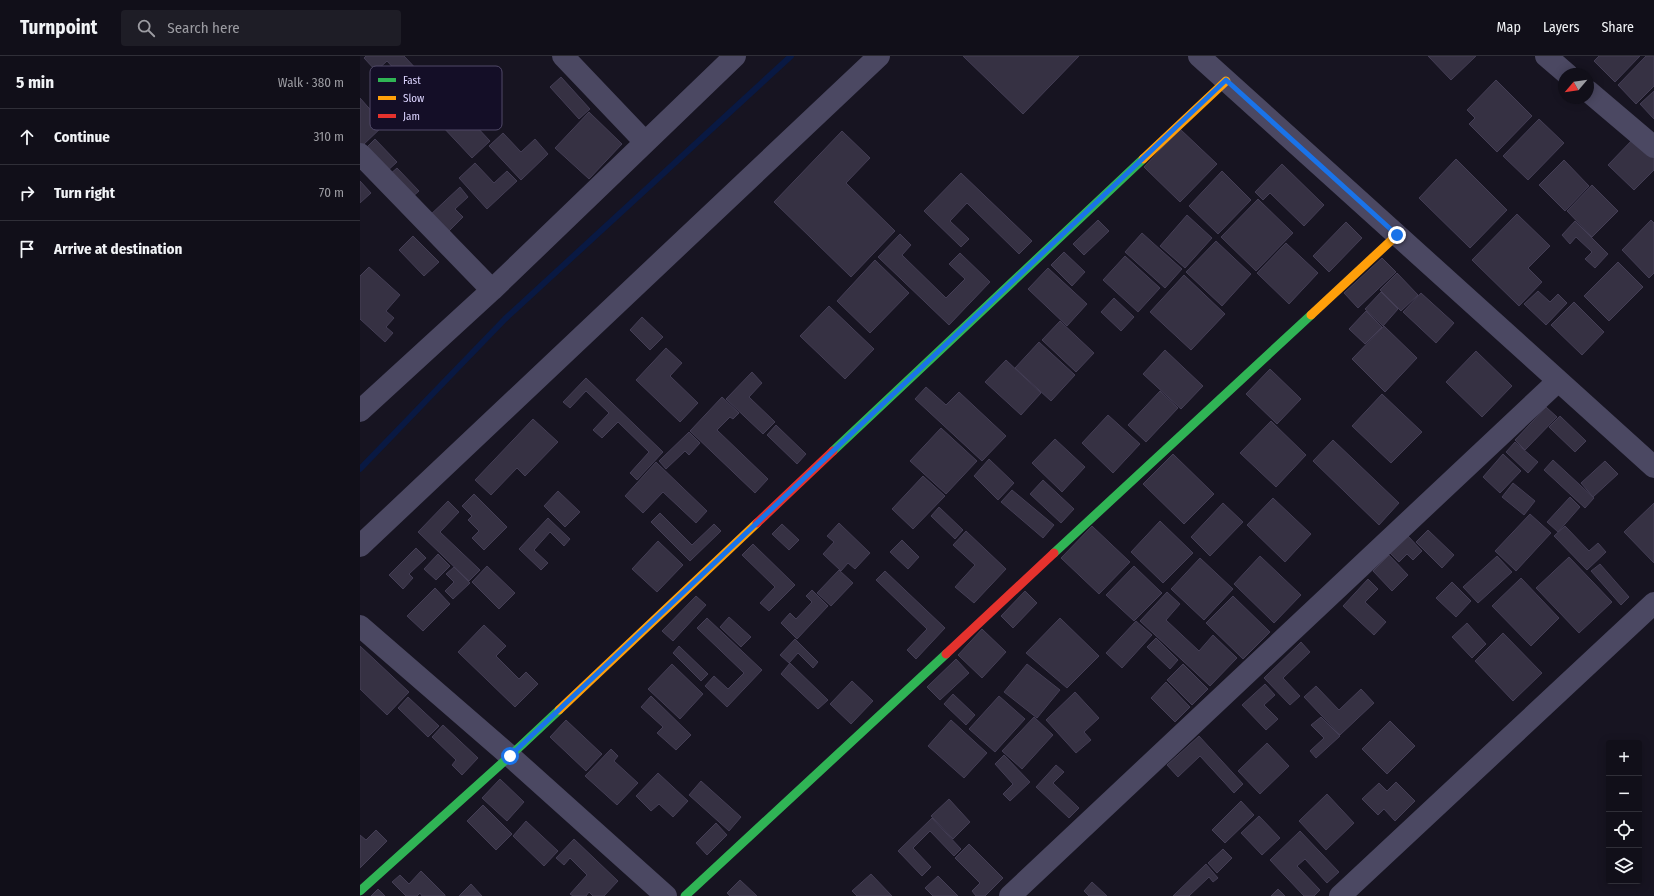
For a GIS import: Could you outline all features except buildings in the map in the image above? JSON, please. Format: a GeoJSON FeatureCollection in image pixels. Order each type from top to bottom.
{"type":"FeatureCollection","features":[{"type":"Feature","properties":{"kind":"street"},"geometry":{"type":"LineString","coordinates":[[563,56],[645,142]]}},
{"type":"Feature","properties":{"kind":"street"},"geometry":{"type":"LineString","coordinates":[[360,411],[492,290],[735,56]]}},
{"type":"Feature","properties":{"kind":"street"},"geometry":{"type":"LineString","coordinates":[[1199,56],[1654,467]]}},
{"type":"Feature","properties":{"kind":"street"},"geometry":{"type":"LineString","coordinates":[[1546,56],[1560,68]]}},
{"type":"Feature","properties":{"kind":"street"},"geometry":{"type":"LineString","coordinates":[[360,546],[872,58]]}},
{"type":"Feature","properties":{"kind":"street"},"geometry":{"type":"LineString","coordinates":[[360,891],[510,756],[1226,80]]}},
{"type":"Feature","properties":{"kind":"street"},"geometry":{"type":"LineString","coordinates":[[1594,96],[1654,146]]}},
{"type":"Feature","properties":{"kind":"street"},"geometry":{"type":"LineString","coordinates":[[360,154],[492,290]]}},
{"type":"Feature","properties":{"kind":"street"},"geometry":{"type":"LineString","coordinates":[[685,896],[1397,235]]}},
{"type":"Feature","properties":{"kind":"street"},"geometry":{"type":"LineString","coordinates":[[1010,896],[1558,381]]}},
{"type":"Feature","properties":{"kind":"street"},"geometry":{"type":"LineString","coordinates":[[1340,896],[1654,603]]}},
{"type":"Feature","properties":{"kind":"street"},"geometry":{"type":"LineString","coordinates":[[360,626],[510,756],[666,896]]}},
{"type":"Feature","properties":{"kind":"waterway"},"geometry":{"type":"LineString","coordinates":[[360,469],[505,319],[791,56]]}},
{"type":"Feature","properties":{"kind":"traffic: fast"},"geometry":{"type":"LineString","coordinates":[[833,451],[1143,159]]}},
{"type":"Feature","properties":{"kind":"traffic: fast"},"geometry":{"type":"LineString","coordinates":[[1054,553],[1311,315]]}},
{"type":"Feature","properties":{"kind":"traffic: fast"},"geometry":{"type":"LineString","coordinates":[[685,896],[946,654]]}},
{"type":"Feature","properties":{"kind":"traffic: fast"},"geometry":{"type":"LineString","coordinates":[[360,891],[559,710]]}},
{"type":"Feature","properties":{"kind":"traffic: slow"},"geometry":{"type":"LineString","coordinates":[[1143,159],[1226,81]]}},
{"type":"Feature","properties":{"kind":"traffic: slow"},"geometry":{"type":"LineString","coordinates":[[1311,315],[1397,235]]}},
{"type":"Feature","properties":{"kind":"traffic: slow"},"geometry":{"type":"LineString","coordinates":[[559,710],[757,523]]}},
{"type":"Feature","properties":{"kind":"traffic: jam"},"geometry":{"type":"LineString","coordinates":[[757,523],[833,451]]}},
{"type":"Feature","properties":{"kind":"traffic: jam"},"geometry":{"type":"LineString","coordinates":[[946,654],[1054,553]]}},
{"type":"Feature","properties":{"kind":"route"},"geometry":{"type":"LineString","coordinates":[[510,756],[1226,80],[1397,235]]}}]}
